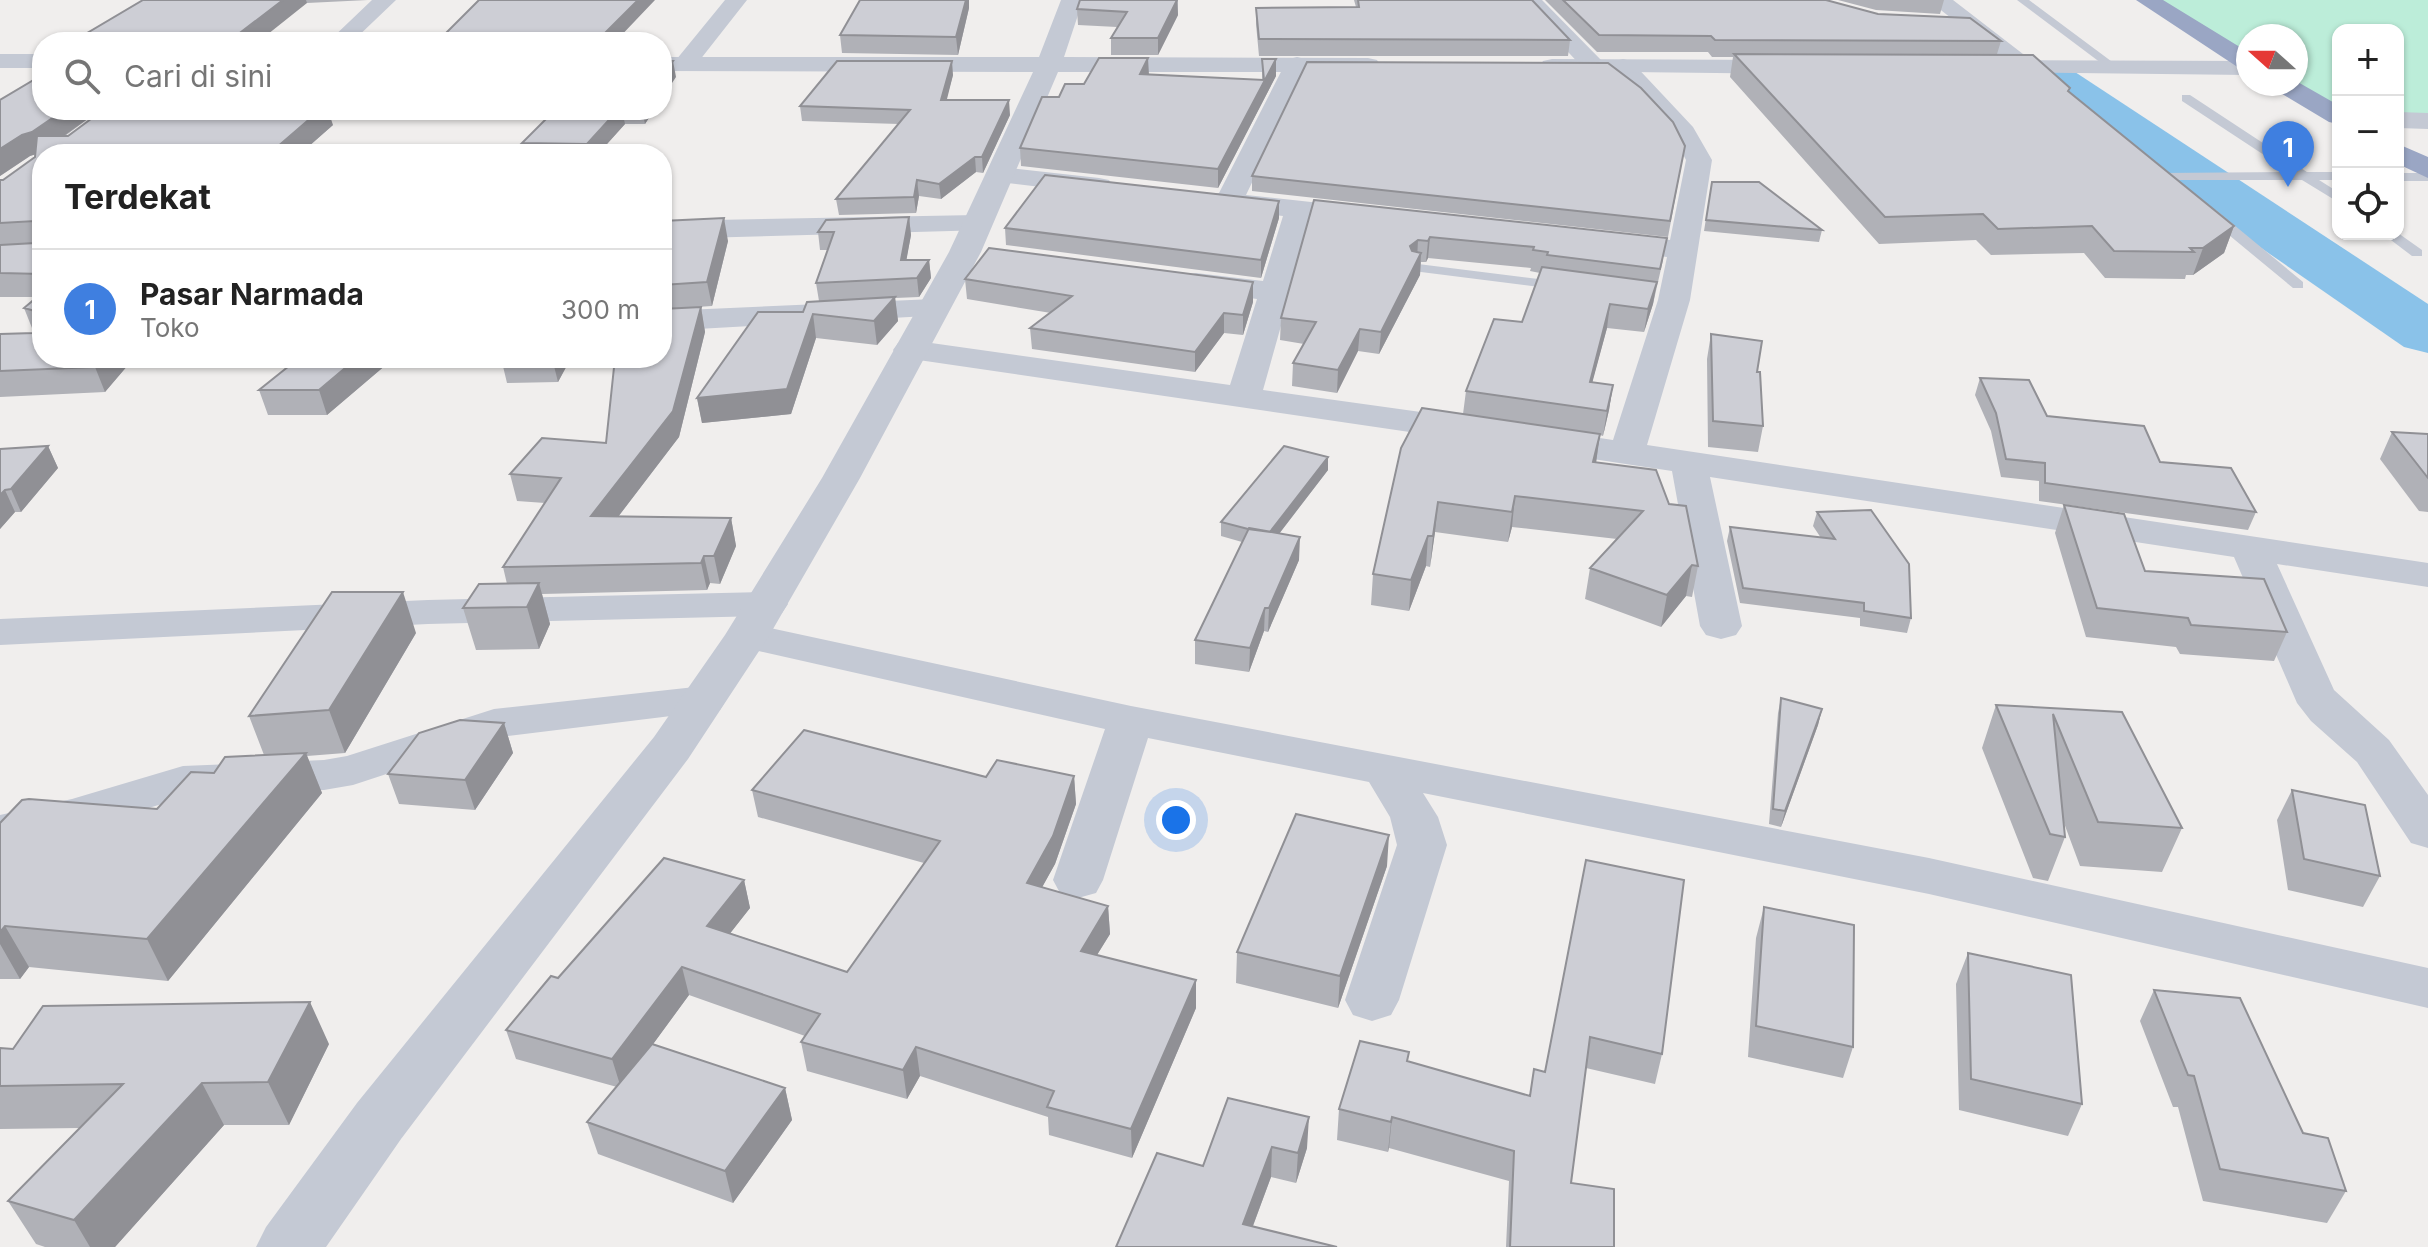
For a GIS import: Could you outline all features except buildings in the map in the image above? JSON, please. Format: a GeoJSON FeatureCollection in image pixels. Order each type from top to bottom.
{"type":"FeatureCollection","features":[{"type":"Feature","properties":{"kind":"highway"},"geometry":{"type":"LineString","coordinates":[[2147,0],[2236,58]]}},
{"type":"Feature","properties":{"kind":"highway"},"geometry":{"type":"LineString","coordinates":[[2304,96],[2332,113]]}},
{"type":"Feature","properties":{"kind":"highway"},"geometry":{"type":"LineString","coordinates":[[2404,155],[2428,169]]}},
{"type":"Feature","properties":{"kind":"street"},"geometry":{"type":"LineString","coordinates":[[350,32],[385,0]]}},
{"type":"Feature","properties":{"kind":"street"},"geometry":{"type":"LineString","coordinates":[[673,64],[736,0]]}},
{"type":"Feature","properties":{"kind":"street"},"geometry":{"type":"LineString","coordinates":[[289,1247],[379,1121],[572,876],[704,700],[757,620],[841,478],[934,308],[979,244],[1001,175],[1049,64],[1072,0]]}},
{"type":"Feature","properties":{"kind":"street"},"geometry":{"type":"LineString","coordinates":[[1530,0],[1684,132],[1699,160],[1699,175],[1683,250],[1666,299],[1627,453]]}},
{"type":"Feature","properties":{"kind":"street"},"geometry":{"type":"LineString","coordinates":[[1939,0],[2034,72]]}},
{"type":"Feature","properties":{"kind":"street"},"geometry":{"type":"LineString","coordinates":[[1931,24],[1972,25]]}},
{"type":"Feature","properties":{"kind":"street"},"geometry":{"type":"LineString","coordinates":[[0,61],[32,61]]}},
{"type":"Feature","properties":{"kind":"street"},"geometry":{"type":"LineString","coordinates":[[673,64],[1391,65]]}},
{"type":"Feature","properties":{"kind":"street"},"geometry":{"type":"LineString","coordinates":[[1229,201],[1297,64]]}},
{"type":"Feature","properties":{"kind":"street"},"geometry":{"type":"LineString","coordinates":[[1532,66],[1810,67]]}},
{"type":"Feature","properties":{"kind":"street"},"geometry":{"type":"LineString","coordinates":[[1966,67],[2034,72],[2113,67],[2236,66]]}},
{"type":"Feature","properties":{"kind":"street"},"geometry":{"type":"LineString","coordinates":[[2404,120],[2428,121]]}},
{"type":"Feature","properties":{"kind":"street"},"geometry":{"type":"LineString","coordinates":[[1001,175],[1123,189]]}},
{"type":"Feature","properties":{"kind":"street"},"geometry":{"type":"LineString","coordinates":[[1199,198],[1391,220]]}},
{"type":"Feature","properties":{"kind":"street"},"geometry":{"type":"LineString","coordinates":[[1244,397],[1299,210]]}},
{"type":"Feature","properties":{"kind":"street"},"geometry":{"type":"LineString","coordinates":[[672,230],[979,244]]}},
{"type":"Feature","properties":{"kind":"street"},"geometry":{"type":"LineString","coordinates":[[1575,239],[1683,250]]}},
{"type":"Feature","properties":{"kind":"street"},"geometry":{"type":"LineString","coordinates":[[1168,278],[1277,292]]}},
{"type":"Feature","properties":{"kind":"street"},"geometry":{"type":"LineString","coordinates":[[672,321],[934,308]]}},
{"type":"Feature","properties":{"kind":"street"},"geometry":{"type":"LineString","coordinates":[[910,350],[1627,453],[2428,575]]}},
{"type":"Feature","properties":{"kind":"street"},"geometry":{"type":"LineString","coordinates":[[1689,463],[1721,626]]}},
{"type":"Feature","properties":{"kind":"street"},"geometry":{"type":"LineString","coordinates":[[2249,547],[2313,693],[2327,711],[2373,751],[2428,831]]}},
{"type":"Feature","properties":{"kind":"street"},"geometry":{"type":"LineString","coordinates":[[0,632],[444,611],[757,620],[1131,720],[1929,876],[2428,988]]}},
{"type":"Feature","properties":{"kind":"street"},"geometry":{"type":"LineString","coordinates":[[0,832],[76,814],[183,782],[324,775],[353,770],[494,723],[704,700]]}},
{"type":"Feature","properties":{"kind":"street"},"geometry":{"type":"LineString","coordinates":[[1078,880],[1131,720]]}},
{"type":"Feature","properties":{"kind":"street"},"geometry":{"type":"LineString","coordinates":[[1372,1000],[1422,845],[1414,817],[1387,772]]}},
{"type":"Feature","properties":{"kind":"lane"},"geometry":{"type":"LineString","coordinates":[[2022,0],[2113,67]]}},
{"type":"Feature","properties":{"kind":"lane"},"geometry":{"type":"LineString","coordinates":[[2186,98],[2332,194]]}},
{"type":"Feature","properties":{"kind":"lane"},"geometry":{"type":"LineString","coordinates":[[2153,166],[2189,195]]}},
{"type":"Feature","properties":{"kind":"lane"},"geometry":{"type":"LineString","coordinates":[[2165,176],[2332,176]]}},
{"type":"Feature","properties":{"kind":"lane"},"geometry":{"type":"LineString","coordinates":[[2404,177],[2428,177]]}},
{"type":"Feature","properties":{"kind":"lane"},"geometry":{"type":"LineString","coordinates":[[2201,205],[2298,285]]}},
{"type":"Feature","properties":{"kind":"lane"},"geometry":{"type":"LineString","coordinates":[[2399,240],[2417,253]]}},
{"type":"Feature","properties":{"kind":"lane"},"geometry":{"type":"LineString","coordinates":[[1418,268],[1584,289]]}},
{"type":"Feature","properties":{"kind":"green space"},"geometry":{"type":"Polygon","coordinates":[[[2149,0],[2428,0],[2428,117],[2404,118],[2404,24],[2332,24],[2332,111],[2308,93],[2308,24],[2236,24],[2236,54],[2149,0]]]}},
{"type":"Feature","properties":{"kind":"waterway"},"geometry":{"type":"LineString","coordinates":[[2057,83],[2428,333]]}},
{"type":"Feature","properties":{"kind":"place","name":"Pasar Narmada"},"geometry":{"type":"Point","coordinates":[2288,187]}}]}
